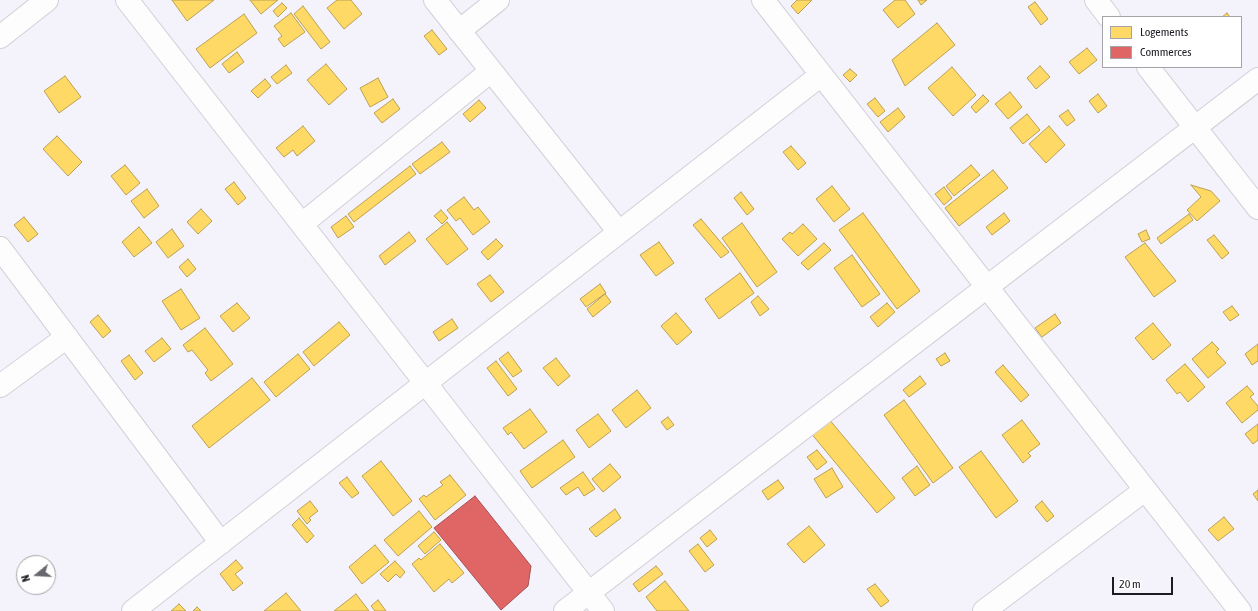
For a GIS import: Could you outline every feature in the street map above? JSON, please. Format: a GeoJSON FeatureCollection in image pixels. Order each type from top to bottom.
{"type":"FeatureCollection","features":[{"type":"Feature","properties":{"kind":"street"},"geometry":{"type":"LineString","coordinates":[[0,37],[47,0]]}},
{"type":"Feature","properties":{"kind":"street"},"geometry":{"type":"LineString","coordinates":[[127,0],[603,611]]}},
{"type":"Feature","properties":{"kind":"street"},"geometry":{"type":"LineString","coordinates":[[435,0],[619,232]]}},
{"type":"Feature","properties":{"kind":"street"},"geometry":{"type":"LineString","coordinates":[[459,30],[498,0]]}},
{"type":"Feature","properties":{"kind":"street"},"geometry":{"type":"LineString","coordinates":[[763,0],[1240,611]]}},
{"type":"Feature","properties":{"kind":"street"},"geometry":{"type":"LineString","coordinates":[[1096,0],[1108,16]]}},
{"type":"Feature","properties":{"kind":"street"},"geometry":{"type":"LineString","coordinates":[[1149,68],[1258,208]]}},
{"type":"Feature","properties":{"kind":"street"},"geometry":{"type":"LineString","coordinates":[[302,224],[491,70]]}},
{"type":"Feature","properties":{"kind":"street"},"geometry":{"type":"LineString","coordinates":[[133,611],[821,75]]}},
{"type":"Feature","properties":{"kind":"street"},"geometry":{"type":"LineString","coordinates":[[565,611],[1258,79]]}},
{"type":"Feature","properties":{"kind":"street"},"geometry":{"type":"LineString","coordinates":[[0,248],[221,543]]}},
{"type":"Feature","properties":{"kind":"street"},"geometry":{"type":"LineString","coordinates":[[0,386],[67,337]]}},
{"type":"Feature","properties":{"kind":"street"},"geometry":{"type":"LineString","coordinates":[[984,611],[1145,490]]}},
{"type":"Feature","properties":{"kind":"building: Logements"},"geometry":{"type":"Polygon","coordinates":[[[172,0],[214,0],[187,21],[172,0]]]}},
{"type":"Feature","properties":{"kind":"building: Logements"},"geometry":{"type":"Polygon","coordinates":[[[250,0],[278,0],[261,14],[250,0]]]}},
{"type":"Feature","properties":{"kind":"building: Logements"},"geometry":{"type":"Polygon","coordinates":[[[337,0],[351,0],[362,14],[344,29],[327,8],[337,0]]]}},
{"type":"Feature","properties":{"kind":"building: Logements"},"geometry":{"type":"Polygon","coordinates":[[[797,0],[812,0],[798,14],[791,6],[797,0]]]}},
{"type":"Feature","properties":{"kind":"building: Logements"},"geometry":{"type":"Polygon","coordinates":[[[895,0],[905,0],[915,14],[898,28],[883,10],[895,0]]]}},
{"type":"Feature","properties":{"kind":"building: Logements"},"geometry":{"type":"Polygon","coordinates":[[[918,0],[927,0],[921,5],[918,0]]]}},
{"type":"Feature","properties":{"kind":"building: Logements"},"geometry":{"type":"Polygon","coordinates":[[[1035,2],[1048,19],[1041,25],[1028,7],[1035,2]]]}},
{"type":"Feature","properties":{"kind":"building: Logements"},"geometry":{"type":"Polygon","coordinates":[[[282,3],[287,8],[278,17],[273,11],[282,3]]]}},
{"type":"Feature","properties":{"kind":"building: Logements"},"geometry":{"type":"Polygon","coordinates":[[[303,6],[330,42],[321,49],[294,14],[303,6]]]}},
{"type":"Feature","properties":{"kind":"building: Logements"},"geometry":{"type":"Polygon","coordinates":[[[291,13],[305,32],[284,47],[278,39],[282,36],[274,26],[291,13]]]}},
{"type":"Feature","properties":{"kind":"building: Logements"},"geometry":{"type":"Polygon","coordinates":[[[244,14],[257,33],[210,68],[196,49],[244,14]]]}},
{"type":"Feature","properties":{"kind":"building: Logements"},"geometry":{"type":"Polygon","coordinates":[[[937,23],[955,45],[905,86],[892,60],[937,23]]]}},
{"type":"Feature","properties":{"kind":"building: Logements"},"geometry":{"type":"Polygon","coordinates":[[[432,30],[447,49],[439,55],[424,36],[432,30]]]}},
{"type":"Feature","properties":{"kind":"building: Logements"},"geometry":{"type":"Polygon","coordinates":[[[1087,48],[1097,60],[1079,74],[1069,62],[1087,48]]]}},
{"type":"Feature","properties":{"kind":"building: Logements"},"geometry":{"type":"Polygon","coordinates":[[[237,52],[244,62],[229,73],[222,64],[237,52]]]}},
{"type":"Feature","properties":{"kind":"building: Logements"},"geometry":{"type":"Polygon","coordinates":[[[326,64],[347,89],[329,105],[307,80],[326,64]]]}},
{"type":"Feature","properties":{"kind":"building: Logements"},"geometry":{"type":"Polygon","coordinates":[[[286,65],[292,73],[277,84],[271,77],[286,65]]]}},
{"type":"Feature","properties":{"kind":"building: Logements"},"geometry":{"type":"Polygon","coordinates":[[[1040,66],[1050,77],[1036,89],[1027,78],[1040,66]]]}},
{"type":"Feature","properties":{"kind":"building: Logements"},"geometry":{"type":"Polygon","coordinates":[[[952,67],[976,95],[953,116],[928,88],[952,67]]]}},
{"type":"Feature","properties":{"kind":"building: Logements"},"geometry":{"type":"Polygon","coordinates":[[[850,69],[857,75],[850,82],[843,75],[850,69]]]}},
{"type":"Feature","properties":{"kind":"building: Logements"},"geometry":{"type":"Polygon","coordinates":[[[65,76],[81,97],[59,113],[44,91],[65,76]]]}},
{"type":"Feature","properties":{"kind":"building: Logements"},"geometry":{"type":"Polygon","coordinates":[[[378,78],[388,97],[370,107],[360,88],[378,78]]]}},
{"type":"Feature","properties":{"kind":"building: Logements"},"geometry":{"type":"Polygon","coordinates":[[[265,79],[271,86],[258,98],[251,91],[265,79]]]}},
{"type":"Feature","properties":{"kind":"building: Logements"},"geometry":{"type":"Polygon","coordinates":[[[1010,92],[1022,107],[1008,119],[995,104],[1010,92]]]}},
{"type":"Feature","properties":{"kind":"building: Logements"},"geometry":{"type":"Polygon","coordinates":[[[1098,94],[1107,106],[1098,113],[1089,101],[1098,94]]]}},
{"type":"Feature","properties":{"kind":"building: Logements"},"geometry":{"type":"Polygon","coordinates":[[[983,95],[989,101],[976,113],[971,107],[983,95]]]}},
{"type":"Feature","properties":{"kind":"building: Logements"},"geometry":{"type":"Polygon","coordinates":[[[875,98],[885,111],[878,117],[867,104],[875,98]]]}},
{"type":"Feature","properties":{"kind":"building: Logements"},"geometry":{"type":"Polygon","coordinates":[[[393,99],[400,109],[382,123],[374,113],[393,99]]]}},
{"type":"Feature","properties":{"kind":"building: Logements"},"geometry":{"type":"Polygon","coordinates":[[[479,100],[486,108],[470,122],[463,114],[479,100]]]}},
{"type":"Feature","properties":{"kind":"building: Logements"},"geometry":{"type":"Polygon","coordinates":[[[898,108],[905,117],[888,132],[880,122],[898,108]]]}},
{"type":"Feature","properties":{"kind":"building: Logements"},"geometry":{"type":"Polygon","coordinates":[[[1068,110],[1075,120],[1067,126],[1059,116],[1068,110]]]}},
{"type":"Feature","properties":{"kind":"building: Logements"},"geometry":{"type":"Polygon","coordinates":[[[1027,114],[1040,130],[1023,144],[1010,128],[1027,114]]]}},
{"type":"Feature","properties":{"kind":"building: Logements"},"geometry":{"type":"Polygon","coordinates":[[[303,126],[315,141],[297,156],[293,150],[284,157],[276,148],[303,126]]]}},
{"type":"Feature","properties":{"kind":"building: Logements"},"geometry":{"type":"Polygon","coordinates":[[[1049,126],[1065,145],[1046,163],[1029,144],[1049,126]]]}},
{"type":"Feature","properties":{"kind":"building: Logements"},"geometry":{"type":"Polygon","coordinates":[[[57,136],[82,162],[68,176],[43,149],[57,136]]]}},
{"type":"Feature","properties":{"kind":"building: Logements"},"geometry":{"type":"Polygon","coordinates":[[[442,142],[450,152],[420,174],[412,164],[442,142]]]}},
{"type":"Feature","properties":{"kind":"building: Logements"},"geometry":{"type":"Polygon","coordinates":[[[791,146],[806,163],[798,170],[783,152],[791,146]]]}},
{"type":"Feature","properties":{"kind":"building: Logements"},"geometry":{"type":"Polygon","coordinates":[[[125,165],[140,183],[126,195],[111,176],[125,165]]]}},
{"type":"Feature","properties":{"kind":"building: Logements"},"geometry":{"type":"Polygon","coordinates":[[[971,165],[980,175],[954,196],[946,186],[971,165]]]}},
{"type":"Feature","properties":{"kind":"building: Logements"},"geometry":{"type":"Polygon","coordinates":[[[410,166],[416,174],[354,222],[348,214],[410,166]]]}},
{"type":"Feature","properties":{"kind":"building: Logements"},"geometry":{"type":"Polygon","coordinates":[[[993,170],[1008,188],[959,226],[945,208],[993,170]]]}},
{"type":"Feature","properties":{"kind":"building: Logements"},"geometry":{"type":"Polygon","coordinates":[[[234,182],[246,198],[238,205],[225,189],[234,182]]]}},
{"type":"Feature","properties":{"kind":"building: Logements"},"geometry":{"type":"Polygon","coordinates":[[[1191,185],[1211,191],[1220,201],[1197,221],[1187,210],[1201,197],[1191,185]]]}},
{"type":"Feature","properties":{"kind":"building: Logements"},"geometry":{"type":"Polygon","coordinates":[[[832,186],[850,209],[834,222],[816,199],[832,186]]]}},
{"type":"Feature","properties":{"kind":"building: Logements"},"geometry":{"type":"Polygon","coordinates":[[[944,187],[952,198],[944,205],[935,194],[944,187]]]}},
{"type":"Feature","properties":{"kind":"building: Logements"},"geometry":{"type":"Polygon","coordinates":[[[147,189],[159,206],[144,218],[131,201],[147,189]]]}},
{"type":"Feature","properties":{"kind":"building: Logements"},"geometry":{"type":"Polygon","coordinates":[[[741,192],[754,209],[747,215],[734,198],[741,192]]]}},
{"type":"Feature","properties":{"kind":"building: Logements"},"geometry":{"type":"Polygon","coordinates":[[[464,197],[474,210],[478,207],[490,222],[473,235],[460,218],[456,221],[447,210],[464,197]]]}},
{"type":"Feature","properties":{"kind":"building: Logements"},"geometry":{"type":"Polygon","coordinates":[[[201,209],[212,221],[198,234],[187,222],[201,209]]]}},
{"type":"Feature","properties":{"kind":"building: Logements"},"geometry":{"type":"Polygon","coordinates":[[[441,210],[448,218],[442,224],[434,216],[441,210]]]}},
{"type":"Feature","properties":{"kind":"building: Logements"},"geometry":{"type":"Polygon","coordinates":[[[863,213],[920,291],[897,309],[839,230],[863,213]]]}},
{"type":"Feature","properties":{"kind":"building: Logements"},"geometry":{"type":"Polygon","coordinates":[[[1004,213],[1010,221],[992,235],[986,227],[1004,213]]]}},
{"type":"Feature","properties":{"kind":"building: Logements"},"geometry":{"type":"Polygon","coordinates":[[[1189,214],[1193,220],[1161,244],[1157,238],[1189,214]]]}},
{"type":"Feature","properties":{"kind":"building: Logements"},"geometry":{"type":"Polygon","coordinates":[[[346,216],[354,227],[338,238],[331,227],[346,216]]]}},
{"type":"Feature","properties":{"kind":"building: Logements"},"geometry":{"type":"Polygon","coordinates":[[[24,217],[38,234],[28,242],[14,225],[24,217]]]}},
{"type":"Feature","properties":{"kind":"building: Logements"},"geometry":{"type":"Polygon","coordinates":[[[701,219],[729,252],[721,258],[693,225],[701,219]]]}},
{"type":"Feature","properties":{"kind":"building: Logements"},"geometry":{"type":"Polygon","coordinates":[[[447,222],[468,249],[447,265],[426,239],[447,222]]]}},
{"type":"Feature","properties":{"kind":"building: Logements"},"geometry":{"type":"Polygon","coordinates":[[[742,223],[777,272],[757,287],[722,238],[742,223]]]}},
{"type":"Feature","properties":{"kind":"building: Logements"},"geometry":{"type":"Polygon","coordinates":[[[803,224],[817,239],[798,256],[782,239],[790,232],[792,234],[803,224]]]}},
{"type":"Feature","properties":{"kind":"building: Logements"},"geometry":{"type":"Polygon","coordinates":[[[139,227],[152,243],[134,257],[122,242],[139,227]]]}},
{"type":"Feature","properties":{"kind":"building: Logements"},"geometry":{"type":"Polygon","coordinates":[[[172,229],[184,246],[168,258],[156,242],[172,229]]]}},
{"type":"Feature","properties":{"kind":"building: Logements"},"geometry":{"type":"Polygon","coordinates":[[[1146,230],[1150,239],[1142,242],[1138,234],[1146,230]]]}},
{"type":"Feature","properties":{"kind":"building: Logements"},"geometry":{"type":"Polygon","coordinates":[[[409,232],[416,241],[385,265],[379,256],[409,232]]]}},
{"type":"Feature","properties":{"kind":"building: Logements"},"geometry":{"type":"Polygon","coordinates":[[[1214,235],[1229,253],[1222,259],[1207,240],[1214,235]]]}},
{"type":"Feature","properties":{"kind":"building: Logements"},"geometry":{"type":"Polygon","coordinates":[[[496,239],[503,246],[488,260],[481,252],[496,239]]]}},
{"type":"Feature","properties":{"kind":"building: Logements"},"geometry":{"type":"Polygon","coordinates":[[[659,242],[674,263],[656,276],[640,255],[659,242]]]}},
{"type":"Feature","properties":{"kind":"building: Logements"},"geometry":{"type":"Polygon","coordinates":[[[824,243],[831,250],[808,270],[801,263],[824,243]]]}},
{"type":"Feature","properties":{"kind":"building: Logements"},"geometry":{"type":"Polygon","coordinates":[[[1145,243],[1176,281],[1154,297],[1125,257],[1145,243]]]}},
{"type":"Feature","properties":{"kind":"building: Logements"},"geometry":{"type":"Polygon","coordinates":[[[852,255],[880,294],[862,307],[834,268],[852,255]]]}},
{"type":"Feature","properties":{"kind":"building: Logements"},"geometry":{"type":"Polygon","coordinates":[[[188,259],[196,269],[187,277],[179,267],[188,259]]]}},
{"type":"Feature","properties":{"kind":"building: Logements"},"geometry":{"type":"Polygon","coordinates":[[[740,273],[754,293],[719,319],[705,299],[740,273]]]}},
{"type":"Feature","properties":{"kind":"building: Logements"},"geometry":{"type":"Polygon","coordinates":[[[490,275],[504,292],[491,302],[477,284],[490,275]]]}},
{"type":"Feature","properties":{"kind":"building: Logements"},"geometry":{"type":"Polygon","coordinates":[[[600,284],[606,293],[586,307],[580,299],[600,284]]]}},
{"type":"Feature","properties":{"kind":"building: Logements"},"geometry":{"type":"Polygon","coordinates":[[[181,289],[200,318],[181,330],[162,301],[181,289]]]}},
{"type":"Feature","properties":{"kind":"building: Logements"},"geometry":{"type":"Polygon","coordinates":[[[605,294],[611,302],[593,317],[587,309],[605,294]]]}},
{"type":"Feature","properties":{"kind":"building: Logements"},"geometry":{"type":"Polygon","coordinates":[[[758,296],[769,309],[760,316],[751,302],[758,296]]]}},
{"type":"Feature","properties":{"kind":"building: Logements"},"geometry":{"type":"Polygon","coordinates":[[[237,303],[250,318],[233,332],[220,316],[237,303]]]}},
{"type":"Feature","properties":{"kind":"building: Logements"},"geometry":{"type":"Polygon","coordinates":[[[887,303],[895,312],[878,327],[870,317],[887,303]]]}},
{"type":"Feature","properties":{"kind":"building: Logements"},"geometry":{"type":"Polygon","coordinates":[[[1232,306],[1239,315],[1230,321],[1223,312],[1232,306]]]}},
{"type":"Feature","properties":{"kind":"building: Logements"},"geometry":{"type":"Polygon","coordinates":[[[676,313],[692,332],[677,345],[661,326],[676,313]]]}},
{"type":"Feature","properties":{"kind":"building: Logements"},"geometry":{"type":"Polygon","coordinates":[[[1055,314],[1061,323],[1042,337],[1035,328],[1055,314]]]}},
{"type":"Feature","properties":{"kind":"building: Logements"},"geometry":{"type":"Polygon","coordinates":[[[98,315],[111,331],[103,338],[90,322],[98,315]]]}},
{"type":"Feature","properties":{"kind":"building: Logements"},"geometry":{"type":"Polygon","coordinates":[[[452,319],[458,328],[439,341],[433,332],[452,319]]]}},
{"type":"Feature","properties":{"kind":"building: Logements"},"geometry":{"type":"Polygon","coordinates":[[[339,322],[350,335],[314,366],[303,352],[339,322]]]}},
{"type":"Feature","properties":{"kind":"building: Logements"},"geometry":{"type":"Polygon","coordinates":[[[1153,323],[1171,345],[1153,360],[1135,338],[1153,323]]]}},
{"type":"Feature","properties":{"kind":"building: Logements"},"geometry":{"type":"Polygon","coordinates":[[[205,328],[233,364],[211,381],[205,373],[208,370],[192,350],[188,352],[183,345],[205,328]]]}},
{"type":"Feature","properties":{"kind":"building: Logements"},"geometry":{"type":"Polygon","coordinates":[[[162,338],[171,349],[154,362],[145,351],[162,338]]]}},
{"type":"Feature","properties":{"kind":"building: Logements"},"geometry":{"type":"Polygon","coordinates":[[[1212,342],[1219,349],[1216,352],[1226,363],[1208,378],[1192,359],[1212,342]]]}},
{"type":"Feature","properties":{"kind":"building: Logements"},"geometry":{"type":"Polygon","coordinates":[[[1258,344],[1258,361],[1252,365],[1245,354],[1258,344]]]}},
{"type":"Feature","properties":{"kind":"building: Logements"},"geometry":{"type":"Polygon","coordinates":[[[508,352],[522,371],[513,377],[499,359],[508,352]]]}},
{"type":"Feature","properties":{"kind":"building: Logements"},"geometry":{"type":"Polygon","coordinates":[[[945,353],[950,361],[941,366],[936,359],[945,353]]]}},
{"type":"Feature","properties":{"kind":"building: Logements"},"geometry":{"type":"Polygon","coordinates":[[[298,354],[310,369],[276,397],[264,382],[298,354]]]}},
{"type":"Feature","properties":{"kind":"building: Logements"},"geometry":{"type":"Polygon","coordinates":[[[129,355],[143,373],[135,380],[121,361],[129,355]]]}},
{"type":"Feature","properties":{"kind":"building: Logements"},"geometry":{"type":"Polygon","coordinates":[[[556,358],[570,376],[558,386],[543,368],[556,358]]]}},
{"type":"Feature","properties":{"kind":"building: Logements"},"geometry":{"type":"Polygon","coordinates":[[[496,361],[517,389],[508,396],[487,368],[496,361]]]}},
{"type":"Feature","properties":{"kind":"building: Logements"},"geometry":{"type":"Polygon","coordinates":[[[1185,364],[1205,387],[1188,402],[1180,392],[1177,394],[1166,380],[1185,364]]]}},
{"type":"Feature","properties":{"kind":"building: Logements"},"geometry":{"type":"Polygon","coordinates":[[[1003,365],[1029,395],[1021,402],[995,372],[1003,365]]]}},
{"type":"Feature","properties":{"kind":"building: Logements"},"geometry":{"type":"Polygon","coordinates":[[[920,376],[926,384],[909,397],[903,390],[920,376]]]}},
{"type":"Feature","properties":{"kind":"building: Logements"},"geometry":{"type":"Polygon","coordinates":[[[252,378],[270,400],[209,448],[192,426],[252,378]]]}},
{"type":"Feature","properties":{"kind":"building: Logements"},"geometry":{"type":"Polygon","coordinates":[[[1247,386],[1254,394],[1250,397],[1258,406],[1258,410],[1242,423],[1226,403],[1247,386]]]}},
{"type":"Feature","properties":{"kind":"building: Logements"},"geometry":{"type":"Polygon","coordinates":[[[637,390],[651,408],[626,428],[612,410],[637,390]]]}},
{"type":"Feature","properties":{"kind":"building: Logements"},"geometry":{"type":"Polygon","coordinates":[[[904,400],[953,468],[933,483],[884,415],[904,400]]]}},
{"type":"Feature","properties":{"kind":"building: Logements"},"geometry":{"type":"Polygon","coordinates":[[[530,409],[547,432],[524,449],[511,432],[508,435],[503,428],[530,409]]]}},
{"type":"Feature","properties":{"kind":"building: Logements"},"geometry":{"type":"Polygon","coordinates":[[[598,414],[611,431],[589,448],[576,430],[598,414]]]}},
{"type":"Feature","properties":{"kind":"building: Logements"},"geometry":{"type":"Polygon","coordinates":[[[668,417],[674,425],[667,430],[661,422],[668,417]]]}},
{"type":"Feature","properties":{"kind":"building: Logements"},"geometry":{"type":"Polygon","coordinates":[[[828,418],[895,498],[877,513],[810,432],[828,418]]]}},
{"type":"Feature","properties":{"kind":"building: Logements"},"geometry":{"type":"Polygon","coordinates":[[[1022,420],[1040,444],[1028,453],[1031,456],[1023,463],[1002,435],[1022,420]]]}},
{"type":"Feature","properties":{"kind":"building: Logements"},"geometry":{"type":"Polygon","coordinates":[[[1258,424],[1258,440],[1253,444],[1245,434],[1258,424]]]}},
{"type":"Feature","properties":{"kind":"building: Logements"},"geometry":{"type":"Polygon","coordinates":[[[563,440],[575,457],[532,488],[520,471],[563,440]]]}},
{"type":"Feature","properties":{"kind":"building: Logements"},"geometry":{"type":"Polygon","coordinates":[[[817,450],[827,462],[817,470],[807,457],[817,450]]]}},
{"type":"Feature","properties":{"kind":"building: Logements"},"geometry":{"type":"Polygon","coordinates":[[[981,451],[1018,501],[996,518],[959,467],[981,451]]]}},
{"type":"Feature","properties":{"kind":"building: Logements"},"geometry":{"type":"Polygon","coordinates":[[[381,461],[412,501],[393,516],[362,476],[381,461]]]}},
{"type":"Feature","properties":{"kind":"building: Logements"},"geometry":{"type":"Polygon","coordinates":[[[610,464],[621,477],[603,492],[592,479],[610,464]]]}},
{"type":"Feature","properties":{"kind":"building: Logements"},"geometry":{"type":"Polygon","coordinates":[[[917,466],[930,485],[915,496],[902,478],[917,466]]]}},
{"type":"Feature","properties":{"kind":"building: Logements"},"geometry":{"type":"Polygon","coordinates":[[[832,468],[843,487],[826,498],[814,479],[832,468]]]}},
{"type":"Feature","properties":{"kind":"building: Logements"},"geometry":{"type":"Polygon","coordinates":[[[583,472],[595,489],[584,496],[578,487],[566,495],[560,488],[583,472]]]}},
{"type":"Feature","properties":{"kind":"building: Logements"},"geometry":{"type":"Polygon","coordinates":[[[450,475],[466,495],[435,520],[419,499],[424,495],[426,497],[443,485],[440,482],[450,475]]]}},
{"type":"Feature","properties":{"kind":"building: Logements"},"geometry":{"type":"Polygon","coordinates":[[[347,477],[359,493],[352,498],[339,483],[347,477]]]}},
{"type":"Feature","properties":{"kind":"building: Logements"},"geometry":{"type":"Polygon","coordinates":[[[778,480],[784,488],[768,500],[762,491],[778,480]]]}},
{"type":"Feature","properties":{"kind":"building: Logements"},"geometry":{"type":"Polygon","coordinates":[[[1258,490],[1258,501],[1253,494],[1258,490]]]}},
{"type":"Feature","properties":{"kind":"building: Logements"},"geometry":{"type":"Polygon","coordinates":[[[310,501],[318,511],[309,518],[311,520],[307,524],[297,511],[310,501]]]}},
{"type":"Feature","properties":{"kind":"building: Logements"},"geometry":{"type":"Polygon","coordinates":[[[1042,501],[1054,516],[1047,522],[1035,507],[1042,501]]]}},
{"type":"Feature","properties":{"kind":"building: Logements"},"geometry":{"type":"Polygon","coordinates":[[[615,509],[621,518],[596,537],[589,529],[615,509]]]}},
{"type":"Feature","properties":{"kind":"building: Logements"},"geometry":{"type":"Polygon","coordinates":[[[419,511],[432,527],[398,556],[384,540],[419,511]]]}},
{"type":"Feature","properties":{"kind":"building: Logements"},"geometry":{"type":"Polygon","coordinates":[[[1224,517],[1234,529],[1218,541],[1208,530],[1224,517]]]}},
{"type":"Feature","properties":{"kind":"building: Logements"},"geometry":{"type":"Polygon","coordinates":[[[299,518],[314,536],[307,543],[292,525],[299,518]]]}},
{"type":"Feature","properties":{"kind":"building: Logements"},"geometry":{"type":"Polygon","coordinates":[[[809,526],[825,545],[804,563],[787,544],[809,526]]]}},
{"type":"Feature","properties":{"kind":"building: Logements"},"geometry":{"type":"Polygon","coordinates":[[[710,530],[717,539],[707,547],[700,538],[710,530]]]}},
{"type":"Feature","properties":{"kind":"building: Logements"},"geometry":{"type":"Polygon","coordinates":[[[434,532],[441,540],[425,554],[418,546],[434,532]]]}},
{"type":"Feature","properties":{"kind":"building: Logements"},"geometry":{"type":"Polygon","coordinates":[[[440,544],[464,573],[452,583],[449,579],[434,592],[412,564],[419,558],[421,560],[440,544]]]}},
{"type":"Feature","properties":{"kind":"building: Logements"},"geometry":{"type":"Polygon","coordinates":[[[698,544],[714,565],[705,572],[689,551],[698,544]]]}},
{"type":"Feature","properties":{"kind":"building: Logements"},"geometry":{"type":"Polygon","coordinates":[[[375,545],[389,562],[362,584],[349,567],[375,545]]]}},
{"type":"Feature","properties":{"kind":"building: Logements"},"geometry":{"type":"Polygon","coordinates":[[[236,560],[243,568],[235,574],[243,583],[233,591],[220,574],[236,560]]]}},
{"type":"Feature","properties":{"kind":"building: Logements"},"geometry":{"type":"Polygon","coordinates":[[[395,561],[405,572],[400,578],[396,574],[388,582],[380,574],[395,561]]]}},
{"type":"Feature","properties":{"kind":"building: Logements"},"geometry":{"type":"Polygon","coordinates":[[[656,566],[663,574],[639,592],[633,584],[656,566]]]}},
{"type":"Feature","properties":{"kind":"building: Logements"},"geometry":{"type":"Polygon","coordinates":[[[665,581],[689,611],[657,611],[646,597],[665,581]]]}},
{"type":"Feature","properties":{"kind":"building: Logements"},"geometry":{"type":"Polygon","coordinates":[[[875,584],[889,601],[881,607],[867,589],[875,584]]]}},
{"type":"Feature","properties":{"kind":"building: Logements"},"geometry":{"type":"Polygon","coordinates":[[[286,593],[301,611],[264,611],[286,593]]]}},
{"type":"Feature","properties":{"kind":"building: Logements"},"geometry":{"type":"Polygon","coordinates":[[[356,594],[369,611],[334,611],[356,594]]]}},
{"type":"Feature","properties":{"kind":"building: Logements"},"geometry":{"type":"Polygon","coordinates":[[[378,600],[386,611],[375,611],[371,606],[378,600]]]}},
{"type":"Feature","properties":{"kind":"building: Logements"},"geometry":{"type":"Polygon","coordinates":[[[179,604],[186,611],[171,611],[179,604]]]}},
{"type":"Feature","properties":{"kind":"building: Logements"},"geometry":{"type":"Polygon","coordinates":[[[197,607],[201,611],[193,611],[197,607]]]}},
{"type":"Feature","properties":{"kind":"building: Commerces"},"geometry":{"type":"Polygon","coordinates":[[[475,496],[531,566],[528,586],[501,610],[434,528],[475,496]]]}}]}
